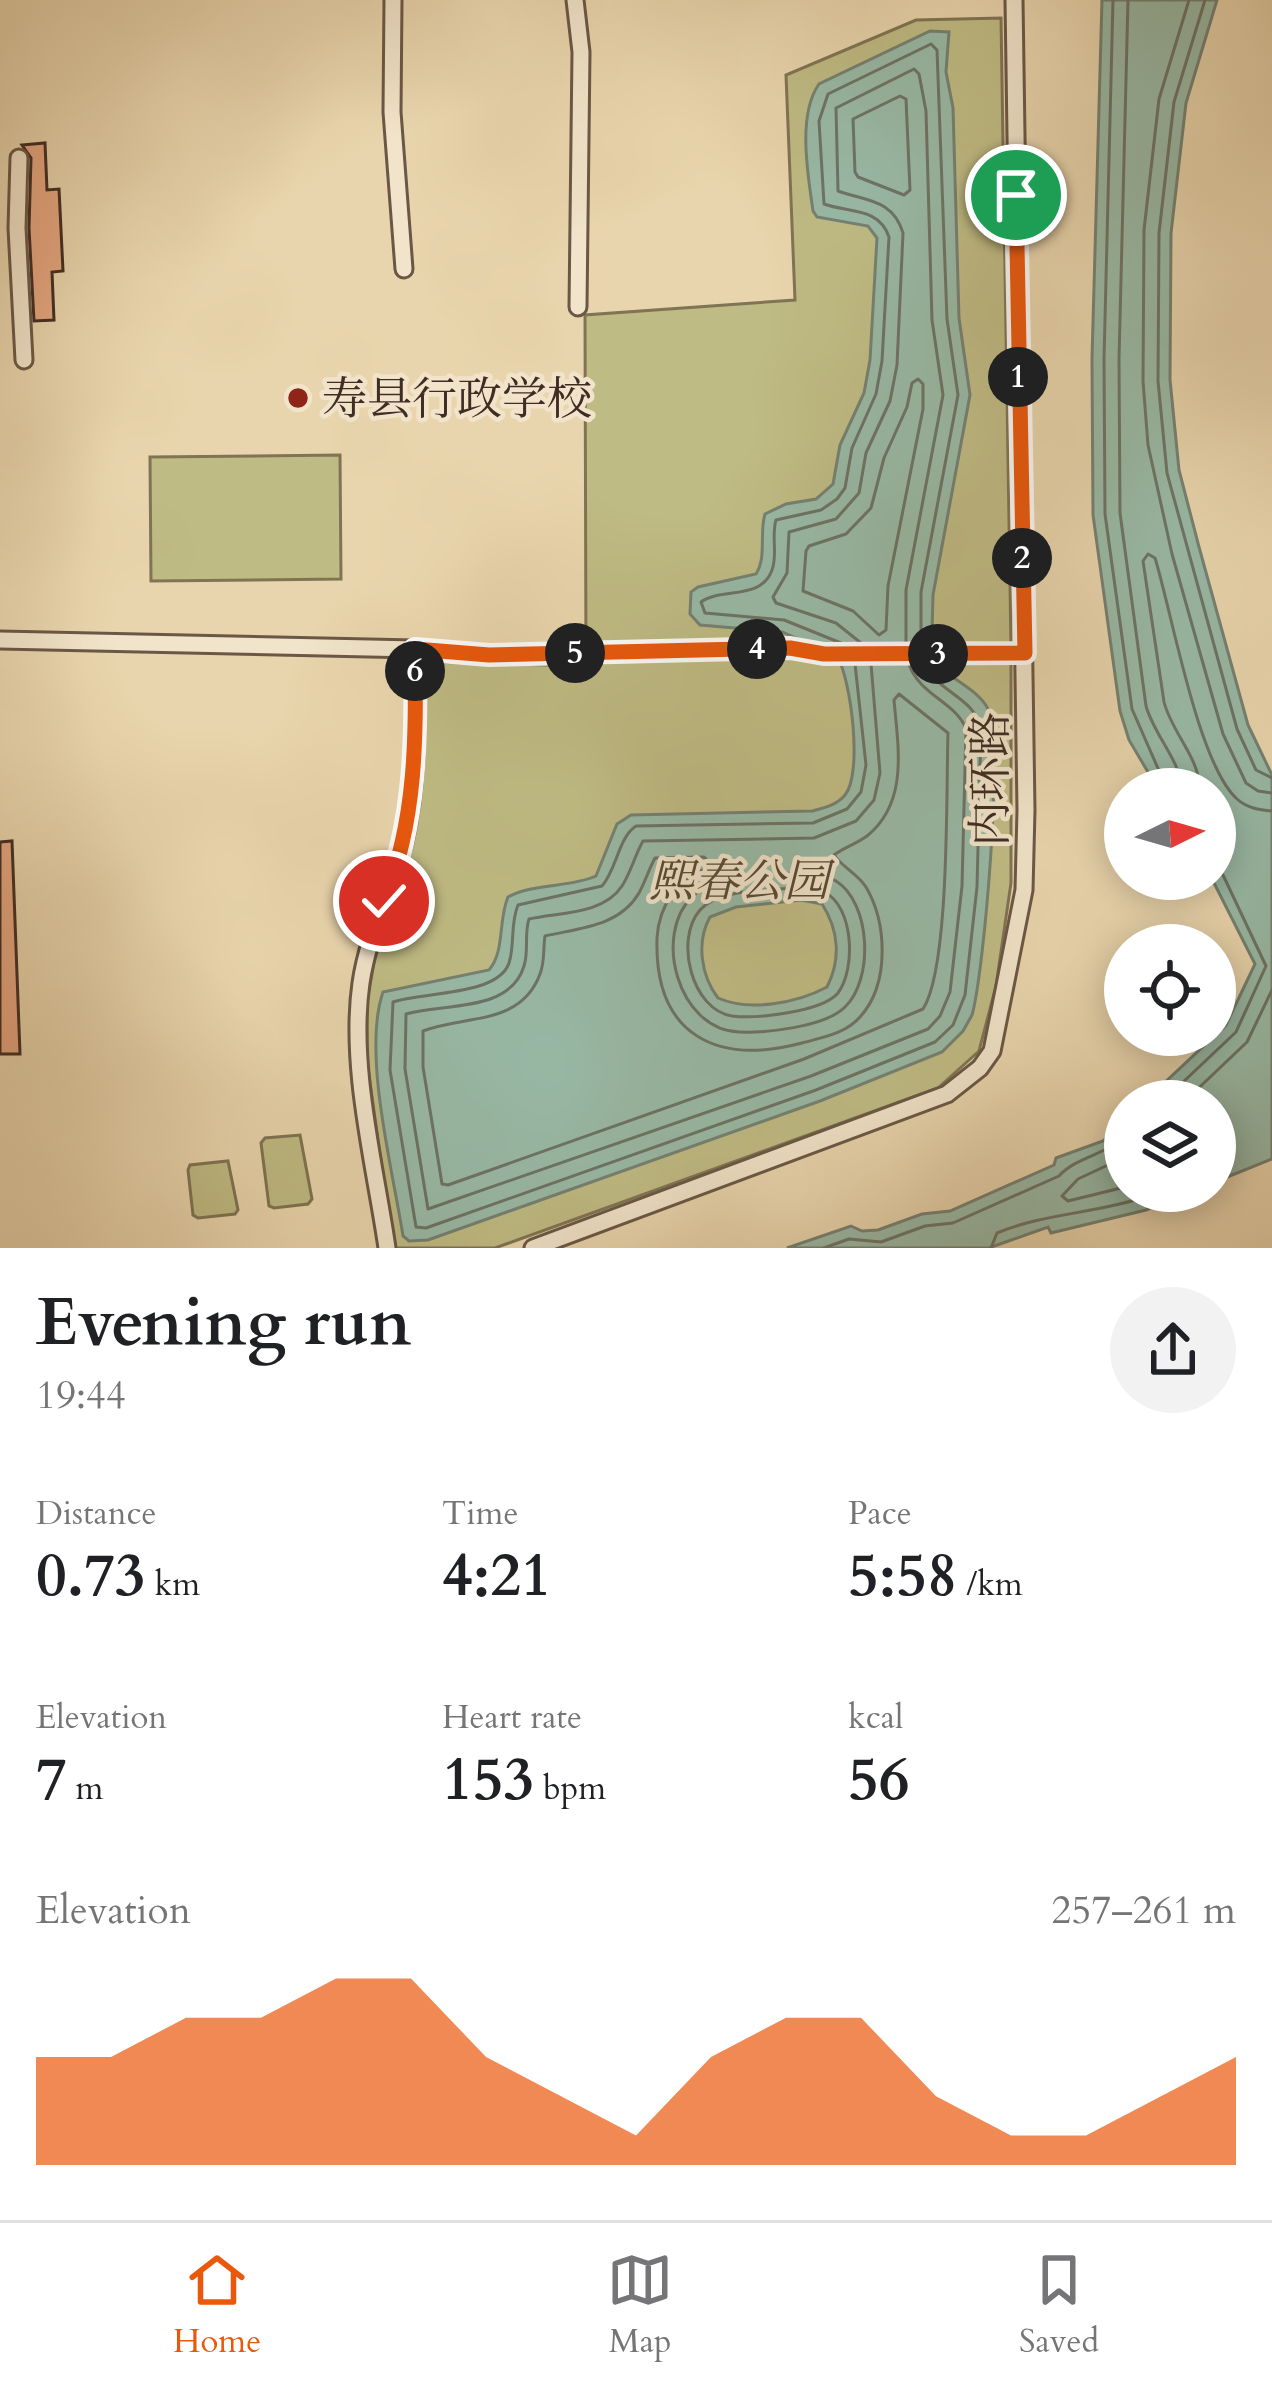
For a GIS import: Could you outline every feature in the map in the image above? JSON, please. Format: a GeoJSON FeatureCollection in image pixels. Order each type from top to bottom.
{"type":"FeatureCollection","features":[{"type":"Feature","properties":{"kind":"street"},"geometry":{"type":"LineString","coordinates":[[392,0],[392,112],[404,269]]}},
{"type":"Feature","properties":{"kind":"street"},"geometry":{"type":"LineString","coordinates":[[575,0],[581,52],[578,308]]}},
{"type":"Feature","properties":{"kind":"street","name":"内环路"},"geometry":{"type":"LineString","coordinates":[[533,1248],[947,1094],[980,1068],[992,1051],[1024,890],[1025,653],[1014,0]]}},
{"type":"Feature","properties":{"kind":"street"},"geometry":{"type":"LineString","coordinates":[[19,158],[9,228],[24,360]]}},
{"type":"Feature","properties":{"kind":"street"},"geometry":{"type":"LineString","coordinates":[[0,640],[415,649],[489,655],[790,648],[824,654],[1025,653]]}},
{"type":"Feature","properties":{"kind":"street"},"geometry":{"type":"LineString","coordinates":[[387,1248],[363,1084],[359,1010],[366,959],[408,822],[416,751],[415,649]]}},
{"type":"Feature","properties":{"kind":"green space","name":"熙春公园"},"geometry":{"type":"Polygon","coordinates":[[[1001,18],[1011,883],[996,986],[979,1051],[938,1088],[495,1248],[393,1248],[367,1061],[367,1002],[376,951],[411,841],[421,673],[425,662],[586,666],[585,315],[795,300],[786,75],[916,20],[1001,18]]]}},
{"type":"Feature","properties":{"kind":"green space"},"geometry":{"type":"Polygon","coordinates":[[[340,455],[341,579],[151,581],[150,457],[340,455]]]}},
{"type":"Feature","properties":{"kind":"green space"},"geometry":{"type":"Polygon","coordinates":[[[300,1135],[312,1199],[308,1204],[274,1208],[269,1206],[261,1143],[265,1138],[300,1135]]]}},
{"type":"Feature","properties":{"kind":"green space"},"geometry":{"type":"Polygon","coordinates":[[[228,1161],[238,1210],[198,1218],[193,1215],[190,1165],[228,1161]]]}},
{"type":"Feature","properties":{"kind":"water"},"geometry":{"type":"Polygon","coordinates":[[[1102,0],[1217,0],[1186,103],[1171,233],[1170,380],[1179,470],[1248,725],[1272,775],[1272,1159],[1236,1174],[1236,1080],[1167,1080],[1193,1056],[1236,1056],[1236,1004],[1255,964],[1223,900],[1236,900],[1236,768],[1146,768],[1129,740],[1120,711],[1093,515],[1092,359],[1102,0]]]}},
{"type":"Feature","properties":{"kind":"water"},"geometry":{"type":"Polygon","coordinates":[[[930,31],[949,32],[946,72],[953,108],[959,318],[970,395],[933,595],[932,632],[939,667],[984,703],[992,730],[990,859],[972,1015],[942,1052],[820,1101],[428,1240],[409,1241],[403,1236],[377,1079],[377,1017],[383,992],[489,970],[497,954],[508,897],[596,876],[617,824],[631,815],[812,811],[838,801],[850,784],[853,726],[837,656],[782,632],[700,625],[690,614],[691,592],[698,587],[756,574],[765,514],[786,504],[816,499],[833,484],[840,445],[864,393],[877,238],[868,226],[817,217],[813,211],[806,128],[819,84],[930,31]],[[801,900],[736,907],[710,917],[702,959],[718,998],[773,1004],[827,987],[836,945],[822,904],[801,900]]]}},
{"type":"Feature","properties":{"kind":"water"},"geometry":{"type":"Polygon","coordinates":[[[1103,1141],[1104,1212],[1138,1212],[1051,1233],[1048,1227],[989,1248],[787,1248],[851,1226],[878,1230],[922,1214],[950,1211],[1054,1165],[1056,1158],[1103,1141]]]}},
{"type":"Feature","properties":{"kind":"building"},"geometry":{"type":"Polygon","coordinates":[[[45,143],[47,190],[59,189],[63,271],[52,272],[54,320],[34,321],[31,158],[22,145],[45,143]]]}},
{"type":"Feature","properties":{"kind":"building"},"geometry":{"type":"Polygon","coordinates":[[[12,841],[20,1054],[0,1054],[0,842],[12,841]]]}},
{"type":"Feature","properties":{"kind":"place","name":"寿县行政学校"},"geometry":{"type":"Point","coordinates":[298,398]}},
{"type":"Feature","properties":{"kind":"route"},"geometry":{"type":"LineString","coordinates":[[384,901],[403,845],[411,798],[416,751],[415,649],[489,655],[790,648],[824,654],[1025,653],[1016,195]]}}]}
